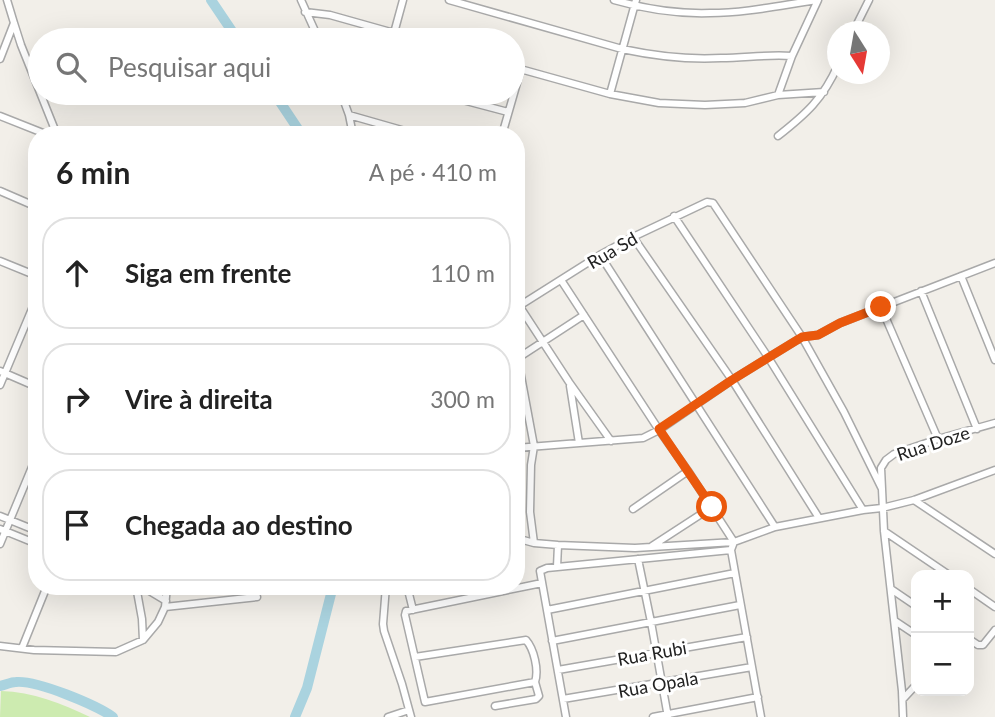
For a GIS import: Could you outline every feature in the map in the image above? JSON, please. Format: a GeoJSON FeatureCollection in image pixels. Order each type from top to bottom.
{"type":"FeatureCollection","features":[{"type":"Feature","properties":{"kind":"street"},"geometry":{"type":"LineString","coordinates":[[7,0],[28,62]]}},
{"type":"Feature","properties":{"kind":"street"},"geometry":{"type":"LineString","coordinates":[[301,0],[313,28]]}},
{"type":"Feature","properties":{"kind":"street"},"geometry":{"type":"LineString","coordinates":[[395,28],[403,0]]}},
{"type":"Feature","properties":{"kind":"street"},"geometry":{"type":"LineString","coordinates":[[449,0],[652,55],[685,58],[772,54],[792,56]]}},
{"type":"Feature","properties":{"kind":"street"},"geometry":{"type":"LineString","coordinates":[[614,0],[680,12],[711,13],[818,0]]}},
{"type":"Feature","properties":{"kind":"street"},"geometry":{"type":"LineString","coordinates":[[778,95],[792,56],[818,0]]}},
{"type":"Feature","properties":{"kind":"street"},"geometry":{"type":"LineString","coordinates":[[858,21],[869,0]]}},
{"type":"Feature","properties":{"kind":"street"},"geometry":{"type":"LineString","coordinates":[[610,94],[635,3]]}},
{"type":"Feature","properties":{"kind":"street"},"geometry":{"type":"LineString","coordinates":[[305,12],[330,15],[376,28]]}},
{"type":"Feature","properties":{"kind":"street"},"geometry":{"type":"LineString","coordinates":[[0,59],[14,23]]}},
{"type":"Feature","properties":{"kind":"street"},"geometry":{"type":"LineString","coordinates":[[525,70],[610,94],[659,103],[746,103],[778,95],[824,92]]}},
{"type":"Feature","properties":{"kind":"street"},"geometry":{"type":"LineString","coordinates":[[778,136],[805,114],[828,84]]}},
{"type":"Feature","properties":{"kind":"street"},"geometry":{"type":"LineString","coordinates":[[45,105],[53,126]]}},
{"type":"Feature","properties":{"kind":"street"},"geometry":{"type":"LineString","coordinates":[[345,105],[351,126]]}},
{"type":"Feature","properties":{"kind":"street"},"geometry":{"type":"LineString","coordinates":[[481,105],[508,112]]}},
{"type":"Feature","properties":{"kind":"street"},"geometry":{"type":"LineString","coordinates":[[504,126],[510,105]]}},
{"type":"Feature","properties":{"kind":"street"},"geometry":{"type":"LineString","coordinates":[[0,116],[28,127]]}},
{"type":"Feature","properties":{"kind":"street"},"geometry":{"type":"LineString","coordinates":[[349,116],[386,126]]}},
{"type":"Feature","properties":{"kind":"street"},"geometry":{"type":"LineString","coordinates":[[0,191],[28,203]]}},
{"type":"Feature","properties":{"kind":"street","name":"Rua Sd"},"geometry":{"type":"LineString","coordinates":[[525,303],[600,255],[706,202],[713,203],[802,337]]}},
{"type":"Feature","properties":{"kind":"street"},"geometry":{"type":"LineString","coordinates":[[674,216],[768,357],[863,510]]}},
{"type":"Feature","properties":{"kind":"street"},"geometry":{"type":"LineString","coordinates":[[633,237],[732,380],[819,518]]}},
{"type":"Feature","properties":{"kind":"street"},"geometry":{"type":"LineString","coordinates":[[600,255],[775,527]]}},
{"type":"Feature","properties":{"kind":"street"},"geometry":{"type":"LineString","coordinates":[[0,261],[28,272]]}},
{"type":"Feature","properties":{"kind":"street"},"geometry":{"type":"LineString","coordinates":[[525,447],[643,438],[802,337],[818,335],[840,323],[995,263]]}},
{"type":"Feature","properties":{"kind":"street"},"geometry":{"type":"LineString","coordinates":[[961,276],[995,360]]}},
{"type":"Feature","properties":{"kind":"street"},"geometry":{"type":"LineString","coordinates":[[561,280],[712,507],[732,546],[761,717]]}},
{"type":"Feature","properties":{"kind":"street"},"geometry":{"type":"LineString","coordinates":[[921,291],[977,429]]}},
{"type":"Feature","properties":{"kind":"street"},"geometry":{"type":"LineString","coordinates":[[881,307],[938,439]]}},
{"type":"Feature","properties":{"kind":"street"},"geometry":{"type":"LineString","coordinates":[[525,354],[584,315]]}},
{"type":"Feature","properties":{"kind":"street"},"geometry":{"type":"LineString","coordinates":[[0,385],[3,372],[28,317]]}},
{"type":"Feature","properties":{"kind":"street"},"geometry":{"type":"LineString","coordinates":[[525,318],[611,441]]}},
{"type":"Feature","properties":{"kind":"street"},"geometry":{"type":"LineString","coordinates":[[802,337],[844,412],[882,489],[903,717]]}},
{"type":"Feature","properties":{"kind":"street"},"geometry":{"type":"LineString","coordinates":[[3,372],[28,383]]}},
{"type":"Feature","properties":{"kind":"street"},"geometry":{"type":"LineString","coordinates":[[569,383],[579,443]]}},
{"type":"Feature","properties":{"kind":"street"},"geometry":{"type":"LineString","coordinates":[[525,396],[534,446],[530,501],[534,543]]}},
{"type":"Feature","properties":{"kind":"street","name":"Rua Doze"},"geometry":{"type":"LineString","coordinates":[[882,489],[882,464],[894,454],[995,424]]}},
{"type":"Feature","properties":{"kind":"street"},"geometry":{"type":"LineString","coordinates":[[566,717],[540,571],[732,546],[775,527],[915,500],[995,470]]}},
{"type":"Feature","properties":{"kind":"street"},"geometry":{"type":"LineString","coordinates":[[633,509],[688,471]]}},
{"type":"Feature","properties":{"kind":"street"},"geometry":{"type":"LineString","coordinates":[[0,544],[3,530],[28,477]]}},
{"type":"Feature","properties":{"kind":"street"},"geometry":{"type":"LineString","coordinates":[[915,500],[995,554]]}},
{"type":"Feature","properties":{"kind":"street"},"geometry":{"type":"LineString","coordinates":[[650,547],[712,507]]}},
{"type":"Feature","properties":{"kind":"street"},"geometry":{"type":"LineString","coordinates":[[0,516],[28,527]]}},
{"type":"Feature","properties":{"kind":"street"},"geometry":{"type":"LineString","coordinates":[[3,530],[28,540]]}},
{"type":"Feature","properties":{"kind":"street"},"geometry":{"type":"LineString","coordinates":[[884,531],[942,570]]}},
{"type":"Feature","properties":{"kind":"street"},"geometry":{"type":"LineString","coordinates":[[525,540],[558,545],[732,546]]}},
{"type":"Feature","properties":{"kind":"street"},"geometry":{"type":"LineString","coordinates":[[557,567],[558,545]]}},
{"type":"Feature","properties":{"kind":"street"},"geometry":{"type":"LineString","coordinates":[[638,559],[668,716]]}},
{"type":"Feature","properties":{"kind":"street"},"geometry":{"type":"LineString","coordinates":[[547,610],[735,573]]}},
{"type":"Feature","properties":{"kind":"street"},"geometry":{"type":"LineString","coordinates":[[525,587],[542,583]]}},
{"type":"Feature","properties":{"kind":"street"},"geometry":{"type":"LineString","coordinates":[[891,589],[911,603]]}},
{"type":"Feature","properties":{"kind":"street"},"geometry":{"type":"LineString","coordinates":[[974,592],[995,607]]}},
{"type":"Feature","properties":{"kind":"street"},"geometry":{"type":"LineString","coordinates":[[22,648],[43,595]]}},
{"type":"Feature","properties":{"kind":"street"},"geometry":{"type":"LineString","coordinates":[[139,595],[143,640]]}},
{"type":"Feature","properties":{"kind":"street"},"geometry":{"type":"LineString","coordinates":[[152,595],[166,604],[257,597]]}},
{"type":"Feature","properties":{"kind":"street"},"geometry":{"type":"LineString","coordinates":[[0,646],[116,652],[143,640],[159,622],[166,595]]}},
{"type":"Feature","properties":{"kind":"street"},"geometry":{"type":"LineString","coordinates":[[385,595],[384,631],[410,714],[388,717]]}},
{"type":"Feature","properties":{"kind":"street"},"geometry":{"type":"LineString","coordinates":[[409,595],[413,610]]}},
{"type":"Feature","properties":{"kind":"street"},"geometry":{"type":"LineString","coordinates":[[485,595],[406,611],[423,699],[426,702],[535,682]]}},
{"type":"Feature","properties":{"kind":"street"},"geometry":{"type":"LineString","coordinates":[[552,641],[740,605]]}},
{"type":"Feature","properties":{"kind":"street"},"geometry":{"type":"LineString","coordinates":[[895,621],[913,633]]}},
{"type":"Feature","properties":{"kind":"street"},"geometry":{"type":"LineString","coordinates":[[974,642],[980,646],[984,644],[995,631]]}},
{"type":"Feature","properties":{"kind":"street","name":"Rua Rubi"},"geometry":{"type":"LineString","coordinates":[[558,670],[747,637]]}},
{"type":"Feature","properties":{"kind":"street"},"geometry":{"type":"LineString","coordinates":[[415,657],[526,640],[530,643],[537,673],[535,682],[539,696],[536,699],[495,706]]}},
{"type":"Feature","properties":{"kind":"street","name":"Rua Opala"},"geometry":{"type":"LineString","coordinates":[[563,699],[752,667]]}},
{"type":"Feature","properties":{"kind":"street"},"geometry":{"type":"LineString","coordinates":[[902,699],[911,690]]}},
{"type":"Feature","properties":{"kind":"street"},"geometry":{"type":"LineString","coordinates":[[653,717],[758,697]]}},
{"type":"Feature","properties":{"kind":"green space"},"geometry":{"type":"Polygon","coordinates":[[[1,691],[47,699],[90,717],[0,717],[1,691]]]}},
{"type":"Feature","properties":{"kind":"waterway"},"geometry":{"type":"LineString","coordinates":[[211,0],[230,28]]}},
{"type":"Feature","properties":{"kind":"waterway"},"geometry":{"type":"LineString","coordinates":[[282,105],[296,126]]}},
{"type":"Feature","properties":{"kind":"waterway"},"geometry":{"type":"LineString","coordinates":[[295,717],[307,688],[331,595]]}},
{"type":"Feature","properties":{"kind":"waterway"},"geometry":{"type":"LineString","coordinates":[[0,686],[16,682],[38,685],[80,700],[113,717]]}},
{"type":"Feature","properties":{"kind":"route"},"geometry":{"type":"LineString","coordinates":[[712,507],[659,429],[802,337],[818,335],[881,307]]}}]}
